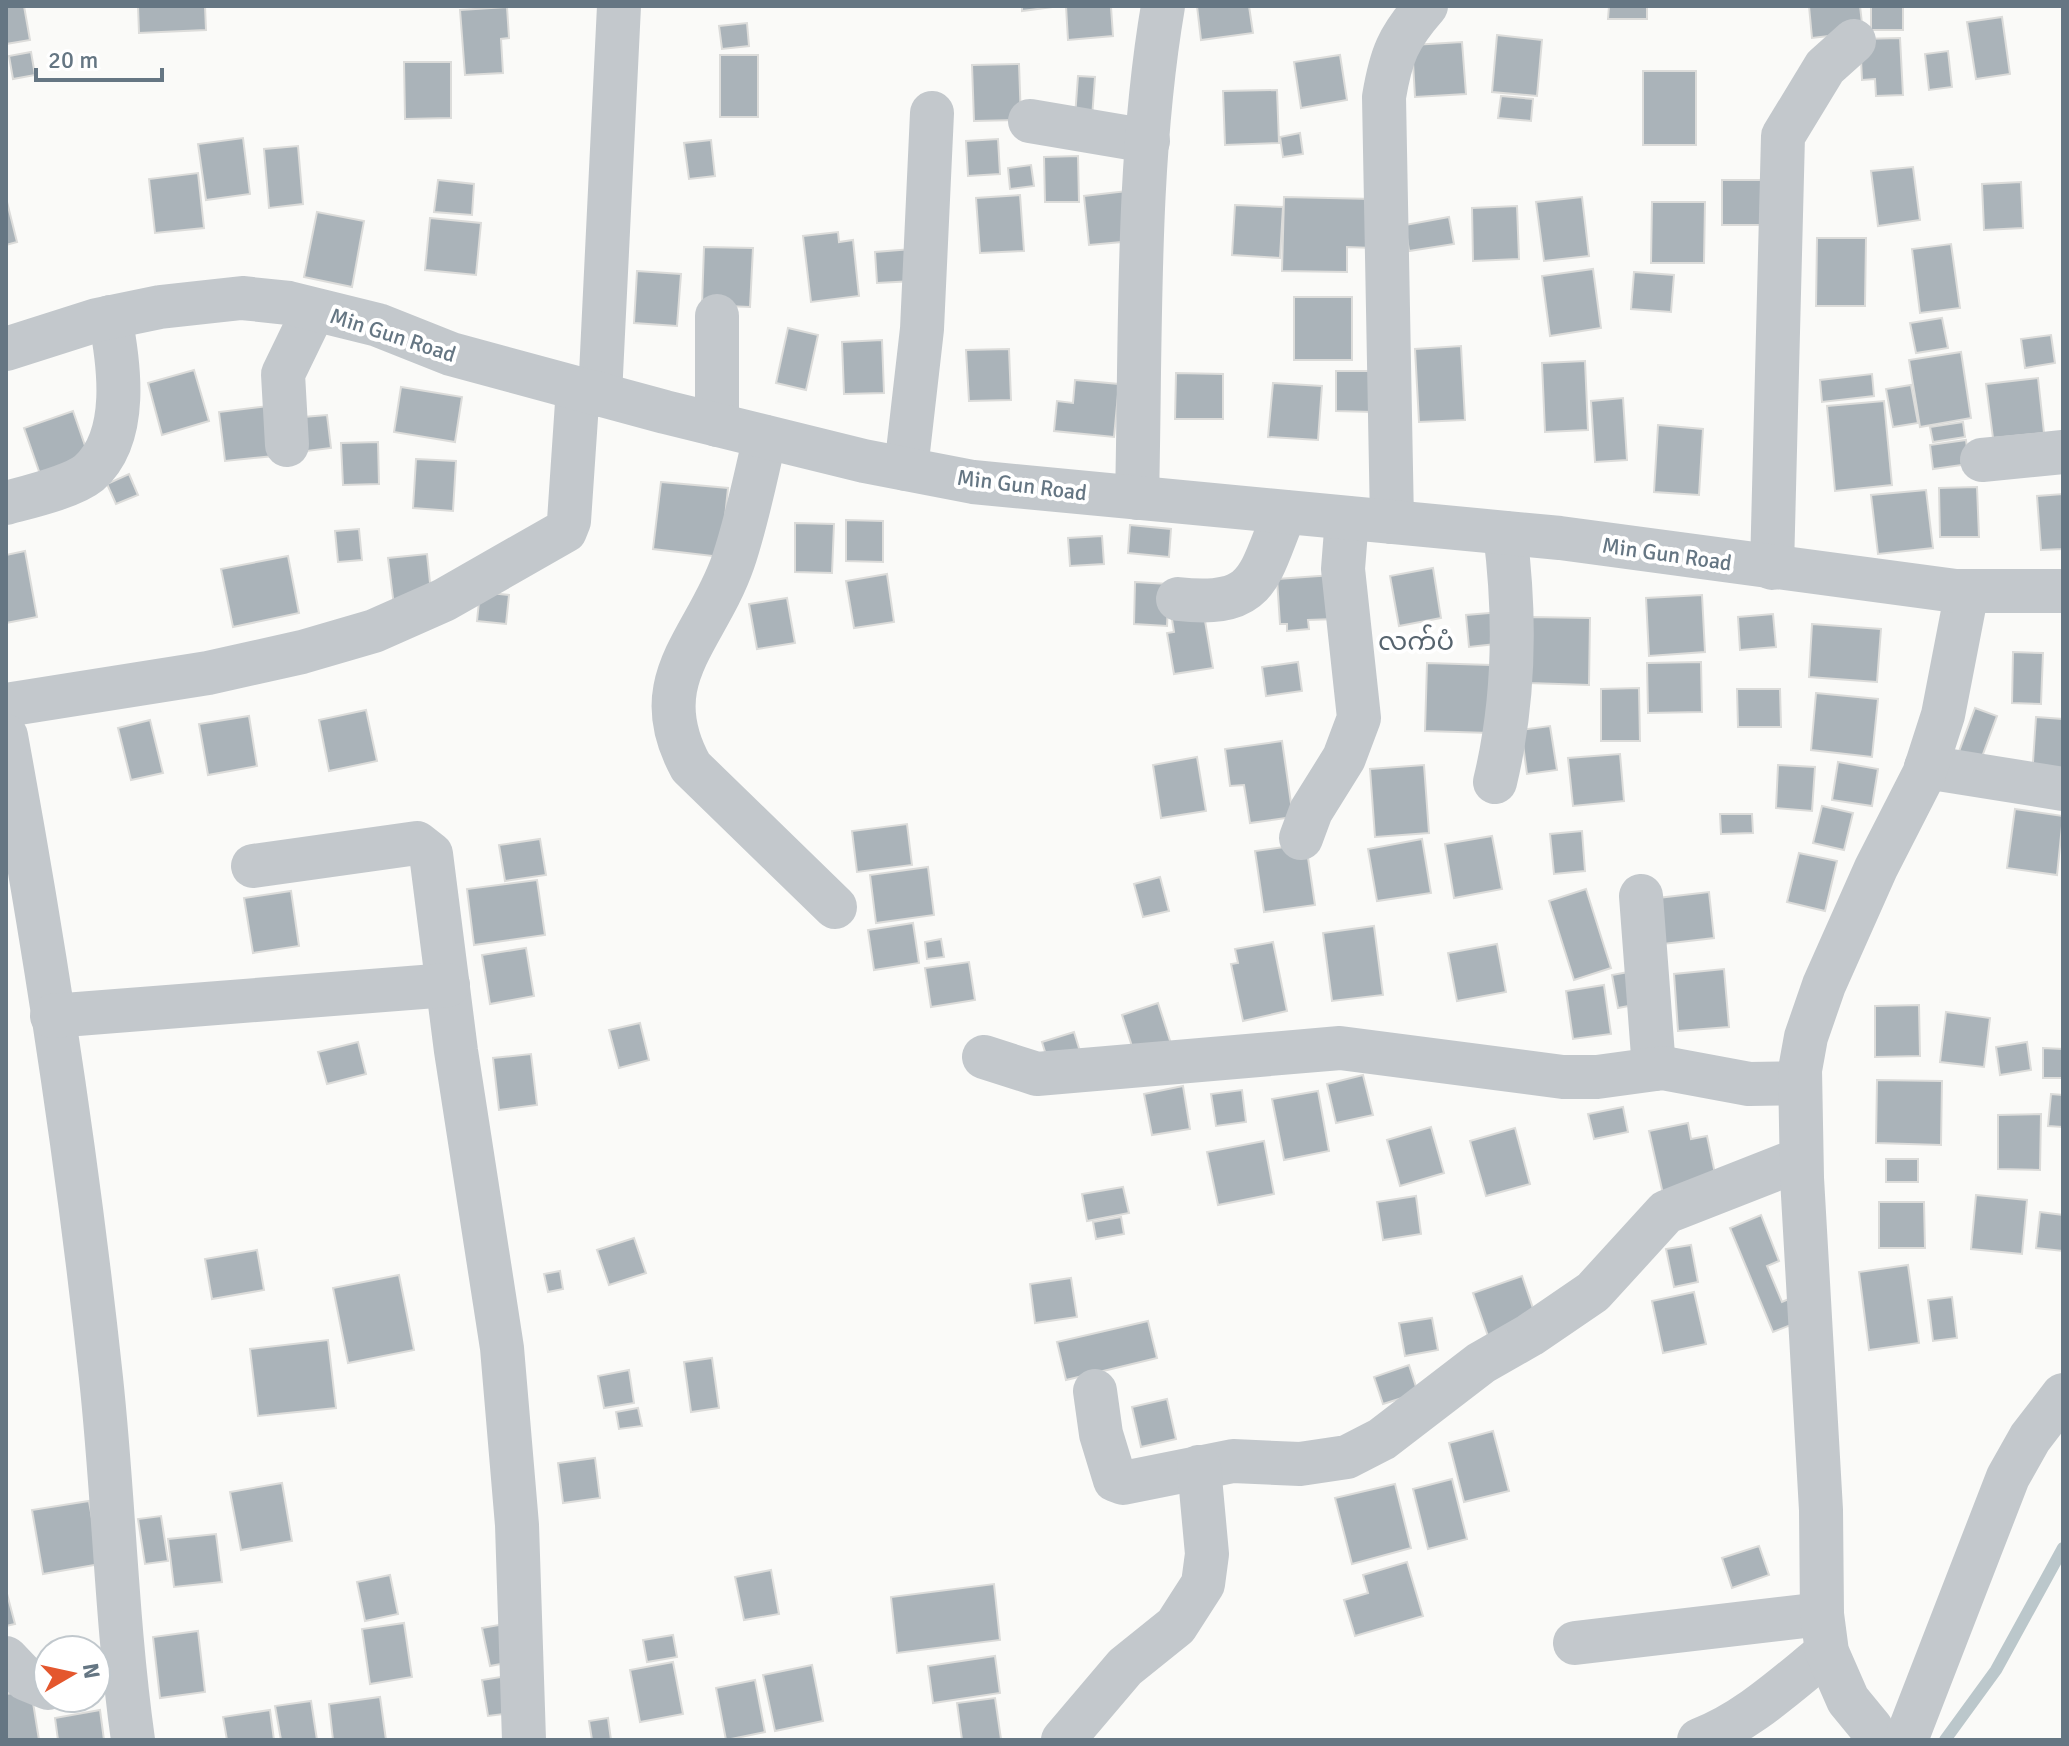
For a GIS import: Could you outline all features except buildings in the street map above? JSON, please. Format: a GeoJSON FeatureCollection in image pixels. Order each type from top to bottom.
{"type":"FeatureCollection","features":[{"type":"Feature","properties":{"kind":"street"},"geometry":{"type":"LineString","coordinates":[[6,705],[208,673],[302,652],[374,631],[444,600],[565,531],[589,391],[619,6]]}},
{"type":"Feature","properties":{"kind":"street"},"geometry":{"type":"LineString","coordinates":[[1137,498],[1148,141],[1154,62],[1163,6]]}},
{"type":"Feature","properties":{"kind":"street"},"geometry":{"type":"LineString","coordinates":[[1392,522],[1384,97],[1390,58],[1402,33],[1426,6]]}},
{"type":"Feature","properties":{"kind":"street"},"geometry":{"type":"LineString","coordinates":[[1772,568],[1783,136],[1825,67],[1854,41]]}},
{"type":"Feature","properties":{"kind":"street"},"geometry":{"type":"LineString","coordinates":[[906,469],[922,329],[932,113]]}},
{"type":"Feature","properties":{"kind":"street"},"geometry":{"type":"LineString","coordinates":[[1030,121],[1148,141]]}},
{"type":"Feature","properties":{"kind":"street","name":"Min Gun Road"},"geometry":{"type":"LineString","coordinates":[[6,349],[110,317],[160,307],[242,298],[378,325],[451,354],[717,425],[973,482],[1505,533],[1967,591],[2063,591]]}},
{"type":"Feature","properties":{"kind":"street"},"geometry":{"type":"LineString","coordinates":[[287,445],[283,374],[314,310]]}},
{"type":"Feature","properties":{"kind":"street"},"geometry":{"type":"LineString","coordinates":[[717,316],[717,425]]}},
{"type":"Feature","properties":{"kind":"street"},"geometry":{"type":"LineString","coordinates":[[6,503],[88,474],[106,448],[120,389],[119,363],[110,317]]}},
{"type":"Feature","properties":{"kind":"street"},"geometry":{"type":"LineString","coordinates":[[765,437],[732,565],[677,678],[671,703],[672,720],[679,745],[691,767],[835,907]]}},
{"type":"Feature","properties":{"kind":"street"},"geometry":{"type":"LineString","coordinates":[[1982,460],[2063,452]]}},
{"type":"Feature","properties":{"kind":"street"},"geometry":{"type":"LineString","coordinates":[[1178,599],[1212,603],[1244,593],[1256,583],[1285,512]]}},
{"type":"Feature","properties":{"kind":"street"},"geometry":{"type":"LineString","coordinates":[[1301,838],[1311,811],[1344,758],[1359,718],[1356,662],[1343,569],[1347,518]]}},
{"type":"Feature","properties":{"kind":"street"},"geometry":{"type":"LineString","coordinates":[[1495,782],[1506,737],[1513,668],[1505,533]]}},
{"type":"Feature","properties":{"kind":"street"},"geometry":{"type":"LineString","coordinates":[[1967,591],[1943,715],[1926,767],[1824,985],[1806,1037],[1800,1083],[1824,1633],[1848,1700],[1889,1737],[2008,1477],[2030,1438],[2063,1395]]}},
{"type":"Feature","properties":{"kind":"street"},"geometry":{"type":"LineString","coordinates":[[6,736],[52,1016],[101,1379],[109,1634]]}},
{"type":"Feature","properties":{"kind":"street"},"geometry":{"type":"LineString","coordinates":[[1926,767],[2063,789]]}},
{"type":"Feature","properties":{"kind":"street"},"geometry":{"type":"LineString","coordinates":[[253,866],[417,843],[424,847],[436,870],[448,985],[502,1348],[517,1525],[524,1740]]}},
{"type":"Feature","properties":{"kind":"street"},"geometry":{"type":"LineString","coordinates":[[1641,896],[1654,1069]]}},
{"type":"Feature","properties":{"kind":"street"},"geometry":{"type":"LineString","coordinates":[[52,1016],[448,985]]}},
{"type":"Feature","properties":{"kind":"street"},"geometry":{"type":"LineString","coordinates":[[984,1057],[1037,1074],[1340,1048],[1450,1065],[1581,1078],[1680,1069],[1749,1084],[1800,1083]]}},
{"type":"Feature","properties":{"kind":"street"},"geometry":{"type":"LineString","coordinates":[[1095,1391],[1101,1434],[1115,1480],[1132,1482],[1233,1461],[1321,1462],[1347,1457],[1382,1439],[1481,1363],[1530,1335],[1593,1292],[1666,1212],[1801,1159]]}},
{"type":"Feature","properties":{"kind":"street"},"geometry":{"type":"LineString","coordinates":[[1063,1740],[1125,1667],[1176,1626],[1203,1584],[1207,1554],[1199,1467]]}},
{"type":"Feature","properties":{"kind":"street"},"geometry":{"type":"LineString","coordinates":[[1575,1643],[1824,1633]]}},
{"type":"Feature","properties":{"kind":"street"},"geometry":{"type":"LineString","coordinates":[[1699,1740],[1720,1732],[1753,1709],[1824,1633]]}},
{"type":"Feature","properties":{"kind":"street"},"geometry":{"type":"LineString","coordinates":[[6,1658],[32,1681]]}},
{"type":"Feature","properties":{"kind":"street"},"geometry":{"type":"LineString","coordinates":[[112,1689],[133,1740]]}},
{"type":"Feature","properties":{"kind":"waterway"},"geometry":{"type":"LineString","coordinates":[[1945,1740],[1996,1670],[2063,1548]]}},
{"type":"Feature","properties":{"kind":"district","name":"လက်ပံ"},"geometry":{"type":"Point","coordinates":[1416,642]}}]}
